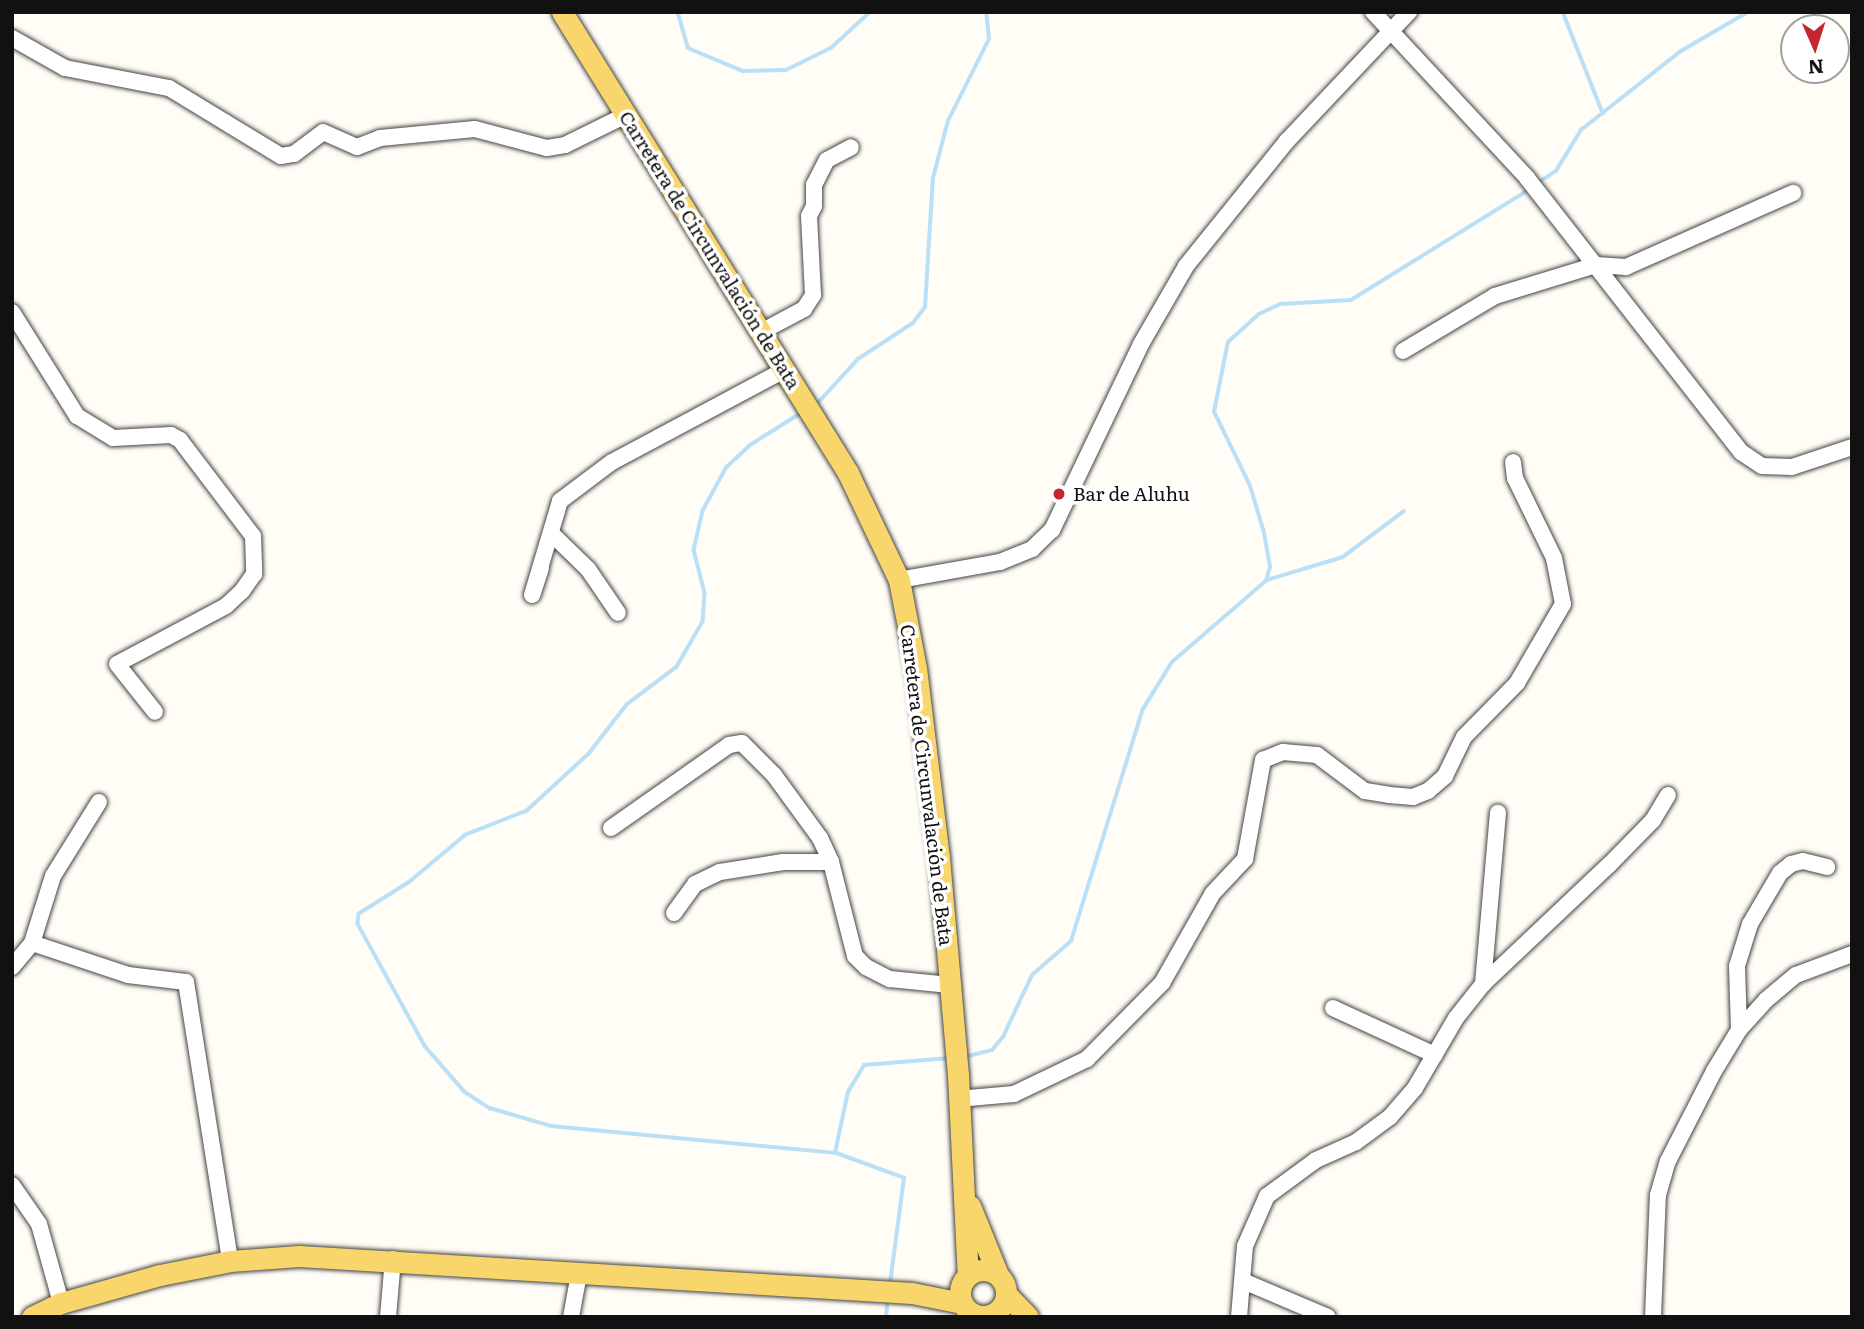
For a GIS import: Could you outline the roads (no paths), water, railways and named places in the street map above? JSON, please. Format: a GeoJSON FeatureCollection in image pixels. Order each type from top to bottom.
{"type":"FeatureCollection","features":[{"type":"Feature","properties":{"kind":"main road","name":"Carretera de Circunvalación de Bata"},"geometry":{"type":"LineString","coordinates":[[562,12],[848,473],[899,580],[918,682],[956,1046],[966,1278]]}},
{"type":"Feature","properties":{"kind":"main road","name":"Carretera de Circunvalación de Bata"},"geometry":{"type":"LineString","coordinates":[[963,1189],[998,1275]]}},
{"type":"Feature","properties":{"kind":"main road"},"geometry":{"type":"LineString","coordinates":[[32,1317],[61,1303],[230,1261],[299,1256],[393,1259],[579,1274],[907,1293],[981,1316],[1003,1310],[1028,1317]]}},
{"type":"Feature","properties":{"kind":"main road"},"geometry":{"type":"LineString","coordinates":[[907,1293],[966,1278],[980,1270],[998,1275],[1003,1310]]}},
{"type":"Feature","properties":{"kind":"main road"},"geometry":{"type":"LineString","coordinates":[[966,1278],[966,1310]]}},
{"type":"Feature","properties":{"kind":"street"},"geometry":{"type":"LineString","coordinates":[[1373,12],[1387,33],[1527,178],[1741,452],[1762,466],[1792,467],[1852,446]]}},
{"type":"Feature","properties":{"kind":"street"},"geometry":{"type":"LineString","coordinates":[[899,580],[1000,562],[1032,549],[1052,530],[1141,344],[1186,267],[1243,192],[1409,12]]}},
{"type":"Feature","properties":{"kind":"street"},"geometry":{"type":"LineString","coordinates":[[12,38],[65,68],[169,88],[281,156],[294,154],[323,132],[337,134],[349,146],[357,147],[380,138],[475,129],[547,148],[565,145],[626,115]]}},
{"type":"Feature","properties":{"kind":"street"},"geometry":{"type":"LineString","coordinates":[[761,332],[804,309],[813,295],[809,216],[814,205],[814,185],[827,160],[851,147]]}},
{"type":"Feature","properties":{"kind":"street"},"geometry":{"type":"LineString","coordinates":[[1403,351],[1495,296],[1596,265],[1626,268],[1793,193]]}},
{"type":"Feature","properties":{"kind":"street"},"geometry":{"type":"LineString","coordinates":[[12,312],[77,416],[114,438],[171,435],[180,439],[253,536],[254,574],[242,591],[226,606],[117,664],[155,712]]}},
{"type":"Feature","properties":{"kind":"street"},"geometry":{"type":"LineString","coordinates":[[541,568],[532,595],[553,535],[560,501],[589,478],[785,370]]}},
{"type":"Feature","properties":{"kind":"street"},"geometry":{"type":"LineString","coordinates":[[958,1099],[1014,1094],[1087,1059],[1162,983],[1213,893],[1245,859],[1262,760],[1298,751],[1317,755],[1365,791],[1389,795],[1413,797],[1445,776],[1464,737],[1517,683],[1563,604],[1554,558],[1515,478],[1513,462]]}},
{"type":"Feature","properties":{"kind":"street"},"geometry":{"type":"LineString","coordinates":[[553,535],[588,569],[618,612]]}},
{"type":"Feature","properties":{"kind":"street"},"geometry":{"type":"LineString","coordinates":[[611,828],[729,745],[742,743],[774,775],[820,838],[831,862],[846,932],[855,956],[866,967],[890,979],[950,985]]}},
{"type":"Feature","properties":{"kind":"street"},"geometry":{"type":"LineString","coordinates":[[1239,1317],[1251,1224],[1267,1196],[1316,1160],[1356,1142],[1390,1117],[1415,1088],[1483,984],[1609,865],[1653,820],[1668,795]]}},
{"type":"Feature","properties":{"kind":"street"},"geometry":{"type":"LineString","coordinates":[[12,967],[32,943],[52,876],[99,802]]}},
{"type":"Feature","properties":{"kind":"street"},"geometry":{"type":"LineString","coordinates":[[1483,984],[1498,813]]}},
{"type":"Feature","properties":{"kind":"street"},"geometry":{"type":"LineString","coordinates":[[1739,1030],[1737,966],[1750,925],[1780,873],[1791,864],[1803,861],[1827,867]]}},
{"type":"Feature","properties":{"kind":"street"},"geometry":{"type":"LineString","coordinates":[[674,913],[683,895],[695,884],[720,872],[783,862],[831,862]]}},
{"type":"Feature","properties":{"kind":"street"},"geometry":{"type":"LineString","coordinates":[[32,943],[128,975],[186,982],[230,1261]]}},
{"type":"Feature","properties":{"kind":"street"},"geometry":{"type":"LineString","coordinates":[[1653,1317],[1658,1195],[1687,1121],[1739,1030],[1796,975],[1852,954]]}},
{"type":"Feature","properties":{"kind":"street"},"geometry":{"type":"LineString","coordinates":[[1333,1007],[1435,1055]]}},
{"type":"Feature","properties":{"kind":"street"},"geometry":{"type":"LineString","coordinates":[[12,1185],[39,1223],[61,1303]]}},
{"type":"Feature","properties":{"kind":"street"},"geometry":{"type":"LineString","coordinates":[[388,1317],[393,1259]]}},
{"type":"Feature","properties":{"kind":"street"},"geometry":{"type":"LineString","coordinates":[[571,1317],[579,1274]]}},
{"type":"Feature","properties":{"kind":"street"},"geometry":{"type":"LineString","coordinates":[[1244,1280],[1328,1317]]}},
{"type":"Feature","properties":{"kind":"waterway"},"geometry":{"type":"LineString","coordinates":[[678,12],[688,48],[743,71],[786,70],[831,48],[870,12]]}},
{"type":"Feature","properties":{"kind":"waterway"},"geometry":{"type":"LineString","coordinates":[[815,406],[858,359],[913,323],[925,307],[933,178],[948,121],[989,39],[986,12]]}},
{"type":"Feature","properties":{"kind":"waterway"},"geometry":{"type":"LineString","coordinates":[[1563,12],[1603,113]]}},
{"type":"Feature","properties":{"kind":"waterway"},"geometry":{"type":"LineString","coordinates":[[1536,184],[1556,171],[1581,130],[1681,51],[1748,12]]}},
{"type":"Feature","properties":{"kind":"waterway"},"geometry":{"type":"LineString","coordinates":[[964,1057],[992,1050],[1003,1037],[1032,975],[1071,941],[1143,709],[1172,662],[1266,581],[1270,567],[1264,533],[1250,486],[1214,412],[1228,342],[1259,314],[1280,304],[1351,300],[1530,189]]}},
{"type":"Feature","properties":{"kind":"waterway"},"geometry":{"type":"LineString","coordinates":[[802,413],[751,445],[727,467],[703,511],[694,550],[705,593],[703,622],[677,667],[627,705],[589,754],[527,811],[466,835],[410,882],[359,914],[358,924],[425,1046],[465,1092],[490,1108],[551,1126],[835,1153]]}},
{"type":"Feature","properties":{"kind":"waterway"},"geometry":{"type":"LineString","coordinates":[[1267,580],[1343,557],[1404,511]]}},
{"type":"Feature","properties":{"kind":"waterway"},"geometry":{"type":"LineString","coordinates":[[890,1284],[904,1178],[835,1153],[848,1092],[864,1065],[950,1058]]}},
{"type":"Feature","properties":{"kind":"waterway"},"geometry":{"type":"LineString","coordinates":[[886,1317],[888,1299]]}},
{"type":"Feature","properties":{"kind":"place","name":"Bar de Aluhu"},"geometry":{"type":"Point","coordinates":[1059,494]}}]}
